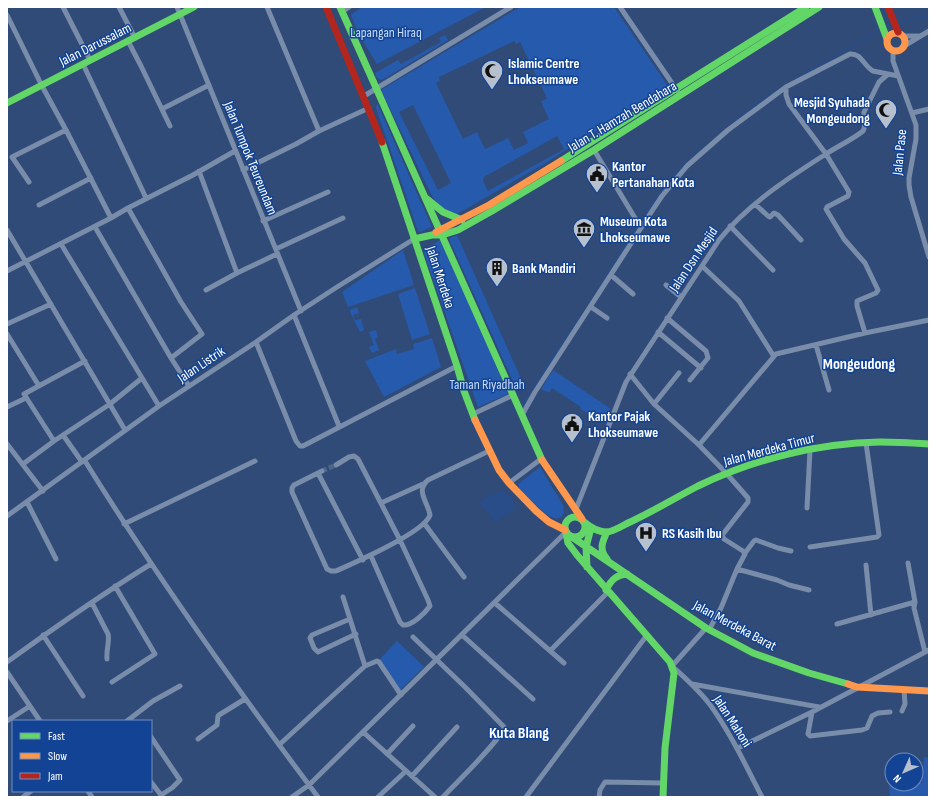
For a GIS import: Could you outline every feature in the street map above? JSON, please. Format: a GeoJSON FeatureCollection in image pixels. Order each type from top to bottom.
{"type":"FeatureCollection","features":[{"type":"Feature","properties":{"kind":"main road","name":"Jalan Darussalam"},"geometry":{"type":"LineString","coordinates":[[7,103],[194,7]]}},
{"type":"Feature","properties":{"kind":"main road","name":"Jalan Merdeka"},"geometry":{"type":"LineString","coordinates":[[326,7],[369,108],[457,366],[464,391],[489,451],[499,470],[509,483],[536,512],[567,533]]}},
{"type":"Feature","properties":{"kind":"main road","name":"Jalan T. Hamzah Bendahara"},"geometry":{"type":"LineString","coordinates":[[414,239],[458,230],[486,214],[681,96],[806,7]]}},
{"type":"Feature","properties":{"kind":"main road","name":"Jalan T. Hamzah Bendahara"},"geometry":{"type":"LineString","coordinates":[[440,233],[490,205],[676,89],[819,7]]}},
{"type":"Feature","properties":{"kind":"main road"},"geometry":{"type":"LineString","coordinates":[[875,7],[886,36],[887,44],[893,50],[899,50],[904,46],[905,42],[898,32],[888,7]]}},
{"type":"Feature","properties":{"kind":"main road","name":"Jalan Merdeka"},"geometry":{"type":"LineString","coordinates":[[341,10],[541,459],[583,521]]}},
{"type":"Feature","properties":{"kind":"main road"},"geometry":{"type":"LineString","coordinates":[[886,36],[898,32]]}},
{"type":"Feature","properties":{"kind":"main road"},"geometry":{"type":"LineString","coordinates":[[423,194],[444,213],[462,220]]}},
{"type":"Feature","properties":{"kind":"main road","name":"Jalan Merdeka Timur"},"geometry":{"type":"LineString","coordinates":[[607,532],[617,529],[694,488],[757,463],[810,450],[866,443],[891,442],[929,444]]}},
{"type":"Feature","properties":{"kind":"main road"},"geometry":{"type":"LineString","coordinates":[[611,564],[604,556],[601,547],[607,532],[591,528],[577,516],[568,519],[565,524],[568,544],[672,666],[674,673],[665,748],[663,797]]}},
{"type":"Feature","properties":{"kind":"main road"},"geometry":{"type":"LineString","coordinates":[[567,533],[578,536],[584,532],[585,529],[583,521]]}},
{"type":"Feature","properties":{"kind":"main road"},"geometry":{"type":"LineString","coordinates":[[587,568],[585,561],[586,539],[591,528]]}},
{"type":"Feature","properties":{"kind":"main road","name":"Jalan Merdeka Barat"},"geometry":{"type":"LineString","coordinates":[[567,533],[707,629],[753,653],[783,664],[858,687],[929,691]]}},
{"type":"Feature","properties":{"kind":"main road"},"geometry":{"type":"LineString","coordinates":[[607,591],[612,580],[617,576],[627,574]]}},
{"type":"Feature","properties":{"kind":"street"},"geometry":{"type":"LineString","coordinates":[[63,7],[90,60]]}},
{"type":"Feature","properties":{"kind":"street"},"geometry":{"type":"LineString","coordinates":[[119,7],[135,38]]}},
{"type":"Feature","properties":{"kind":"street","name":"Jalan Tumpok Teureundam"},"geometry":{"type":"LineString","coordinates":[[177,7],[301,311]]}},
{"type":"Feature","properties":{"kind":"street"},"geometry":{"type":"LineString","coordinates":[[267,7],[319,131]]}},
{"type":"Feature","properties":{"kind":"street"},"geometry":{"type":"LineString","coordinates":[[341,10],[349,7]]}},
{"type":"Feature","properties":{"kind":"street"},"geometry":{"type":"LineString","coordinates":[[364,96],[511,7]]}},
{"type":"Feature","properties":{"kind":"street"},"geometry":{"type":"LineString","coordinates":[[620,7],[681,96]]}},
{"type":"Feature","properties":{"kind":"street"},"geometry":{"type":"LineString","coordinates":[[7,15],[42,86],[111,218]]}},
{"type":"Feature","properties":{"kind":"street"},"geometry":{"type":"LineString","coordinates":[[904,46],[929,31]]}},
{"type":"Feature","properties":{"kind":"street"},"geometry":{"type":"LineString","coordinates":[[898,32],[920,36]]}},
{"type":"Feature","properties":{"kind":"street"},"geometry":{"type":"LineString","coordinates":[[128,41],[170,126]]}},
{"type":"Feature","properties":{"kind":"street","name":"Jalan Pase"},"geometry":{"type":"LineString","coordinates":[[893,50],[893,61],[916,124],[916,139],[909,178],[909,191],[929,257]]}},
{"type":"Feature","properties":{"kind":"street"},"geometry":{"type":"LineString","coordinates":[[522,414],[612,275],[640,227],[662,196],[687,166],[728,130],[786,87],[852,53],[858,55],[870,70],[887,75],[898,76]]}},
{"type":"Feature","properties":{"kind":"street"},"geometry":{"type":"LineString","coordinates":[[83,64],[146,198]]}},
{"type":"Feature","properties":{"kind":"street","name":"Jalan Dsn Mesjid"},"geometry":{"type":"LineString","coordinates":[[576,509],[630,374],[718,240],[730,226],[755,204],[826,154],[863,131],[866,126],[864,112],[879,82],[887,75]]}},
{"type":"Feature","properties":{"kind":"street"},"geometry":{"type":"LineString","coordinates":[[162,108],[209,85]]}},
{"type":"Feature","properties":{"kind":"street"},"geometry":{"type":"LineString","coordinates":[[786,87],[786,95],[789,104],[826,154],[849,193],[848,196],[827,207],[827,210],[844,239],[865,263],[878,290],[876,293],[857,300],[857,306],[865,332]]}},
{"type":"Feature","properties":{"kind":"street"},"geometry":{"type":"LineString","coordinates":[[243,170],[319,131],[369,108]]}},
{"type":"Feature","properties":{"kind":"street"},"geometry":{"type":"LineString","coordinates":[[912,113],[929,109]]}},
{"type":"Feature","properties":{"kind":"street"},"geometry":{"type":"LineString","coordinates":[[28,182],[12,157],[66,130]]}},
{"type":"Feature","properties":{"kind":"street"},"geometry":{"type":"LineString","coordinates":[[594,150],[640,227]]}},
{"type":"Feature","properties":{"kind":"street"},"geometry":{"type":"LineString","coordinates":[[7,270],[95,227],[235,151]]}},
{"type":"Feature","properties":{"kind":"street"},"geometry":{"type":"LineString","coordinates":[[198,171],[237,273]]}},
{"type":"Feature","properties":{"kind":"street"},"geometry":{"type":"LineString","coordinates":[[39,205],[91,178]]}},
{"type":"Feature","properties":{"kind":"street"},"geometry":{"type":"LineString","coordinates":[[263,220],[328,192]]}},
{"type":"Feature","properties":{"kind":"street"},"geometry":{"type":"LineString","coordinates":[[755,204],[769,217],[774,213],[778,215],[801,240]]}},
{"type":"Feature","properties":{"kind":"street"},"geometry":{"type":"LineString","coordinates":[[128,208],[181,302],[202,334],[171,358]]}},
{"type":"Feature","properties":{"kind":"street"},"geometry":{"type":"LineString","coordinates":[[206,290],[343,218]]}},
{"type":"Feature","properties":{"kind":"street"},"geometry":{"type":"LineString","coordinates":[[730,226],[773,270]]}},
{"type":"Feature","properties":{"kind":"street"},"geometry":{"type":"LineString","coordinates":[[95,227],[171,358],[190,386]]}},
{"type":"Feature","properties":{"kind":"street"},"geometry":{"type":"LineString","coordinates":[[7,230],[125,430]]}},
{"type":"Feature","properties":{"kind":"street","name":"Jalan Listrik"},"geometry":{"type":"LineString","coordinates":[[7,516],[84,462],[159,406],[336,287],[414,239]]}},
{"type":"Feature","properties":{"kind":"street"},"geometry":{"type":"LineString","coordinates":[[61,244],[159,406]]}},
{"type":"Feature","properties":{"kind":"street"},"geometry":{"type":"LineString","coordinates":[[702,266],[739,301],[773,355]]}},
{"type":"Feature","properties":{"kind":"street"},"geometry":{"type":"LineString","coordinates":[[612,275],[633,294]]}},
{"type":"Feature","properties":{"kind":"street"},"geometry":{"type":"LineString","coordinates":[[666,285],[681,297]]}},
{"type":"Feature","properties":{"kind":"street"},"geometry":{"type":"LineString","coordinates":[[7,324],[51,304]]}},
{"type":"Feature","properties":{"kind":"street"},"geometry":{"type":"LineString","coordinates":[[591,307],[607,318]]}},
{"type":"Feature","properties":{"kind":"street"},"geometry":{"type":"LineString","coordinates":[[294,315],[339,426]]}},
{"type":"Feature","properties":{"kind":"street"},"geometry":{"type":"LineString","coordinates":[[667,318],[706,351],[708,358],[690,380]]}},
{"type":"Feature","properties":{"kind":"street"},"geometry":{"type":"LineString","coordinates":[[699,446],[773,355],[865,332],[929,320]]}},
{"type":"Feature","properties":{"kind":"street"},"geometry":{"type":"LineString","coordinates":[[658,332],[701,368]]}},
{"type":"Feature","properties":{"kind":"street"},"geometry":{"type":"LineString","coordinates":[[7,334],[38,386]]}},
{"type":"Feature","properties":{"kind":"street"},"geometry":{"type":"LineString","coordinates":[[256,342],[298,444],[303,446],[457,366]]}},
{"type":"Feature","properties":{"kind":"street"},"geometry":{"type":"LineString","coordinates":[[816,345],[828,390]]}},
{"type":"Feature","properties":{"kind":"street"},"geometry":{"type":"LineString","coordinates":[[54,441],[24,394],[25,392],[85,361]]}},
{"type":"Feature","properties":{"kind":"street"},"geometry":{"type":"LineString","coordinates":[[654,404],[679,373]]}},
{"type":"Feature","properties":{"kind":"street"},"geometry":{"type":"LineString","coordinates":[[630,374],[654,404],[699,446],[747,496],[748,500],[722,536],[724,540],[745,552]]}},
{"type":"Feature","properties":{"kind":"street"},"geometry":{"type":"LineString","coordinates":[[23,464],[54,441],[110,404],[142,378]]}},
{"type":"Feature","properties":{"kind":"street"},"geometry":{"type":"LineString","coordinates":[[474,415],[514,397]]}},
{"type":"Feature","properties":{"kind":"street"},"geometry":{"type":"LineString","coordinates":[[7,407],[26,398]]}},
{"type":"Feature","properties":{"kind":"street"},"geometry":{"type":"LineString","coordinates":[[63,436],[84,462],[124,524],[245,699],[318,797]]}},
{"type":"Feature","properties":{"kind":"street"},"geometry":{"type":"LineString","coordinates":[[810,547],[878,537],[879,535],[866,443]]}},
{"type":"Feature","properties":{"kind":"street"},"geometry":{"type":"LineString","coordinates":[[7,444],[43,491]]}},
{"type":"Feature","properties":{"kind":"street"},"geometry":{"type":"LineString","coordinates":[[807,508],[810,450]]}},
{"type":"Feature","properties":{"kind":"street"},"geometry":{"type":"LineString","coordinates":[[381,503],[489,451]]}},
{"type":"Feature","properties":{"kind":"street"},"geometry":{"type":"LineString","coordinates":[[336,464],[354,456],[358,460],[400,540],[428,600],[430,606],[422,615],[407,625],[403,625],[400,622],[371,556]]}},
{"type":"Feature","properties":{"kind":"street"},"geometry":{"type":"LineString","coordinates":[[509,483],[541,459]]}},
{"type":"Feature","properties":{"kind":"street"},"geometry":{"type":"LineString","coordinates":[[124,524],[255,461]]}},
{"type":"Feature","properties":{"kind":"street"},"geometry":{"type":"LineString","coordinates":[[363,560],[320,472],[294,485],[292,492],[327,569],[336,571],[363,560],[400,540],[430,517],[422,491],[423,484]]}},
{"type":"Feature","properties":{"kind":"street"},"geometry":{"type":"LineString","coordinates":[[27,502],[56,559]]}},
{"type":"Feature","properties":{"kind":"street"},"geometry":{"type":"LineString","coordinates":[[424,523],[464,577]]}},
{"type":"Feature","properties":{"kind":"street"},"geometry":{"type":"LineString","coordinates":[[292,797],[309,785],[567,533]]}},
{"type":"Feature","properties":{"kind":"street"},"geometry":{"type":"LineString","coordinates":[[672,666],[707,629],[721,608],[745,552],[755,540],[791,551]]}},
{"type":"Feature","properties":{"kind":"street"},"geometry":{"type":"LineString","coordinates":[[738,748],[812,712],[927,651],[914,608],[915,602],[908,563]]}},
{"type":"Feature","properties":{"kind":"street"},"geometry":{"type":"LineString","coordinates":[[7,662],[43,635],[115,586],[152,564]]}},
{"type":"Feature","properties":{"kind":"street"},"geometry":{"type":"LineString","coordinates":[[866,565],[871,615]]}},
{"type":"Feature","properties":{"kind":"street"},"geometry":{"type":"LineString","coordinates":[[737,569],[809,590]]}},
{"type":"Feature","properties":{"kind":"street"},"geometry":{"type":"LineString","coordinates":[[112,682],[155,654],[115,586]]}},
{"type":"Feature","properties":{"kind":"street"},"geometry":{"type":"LineString","coordinates":[[550,651],[607,591]]}},
{"type":"Feature","properties":{"kind":"street"},"geometry":{"type":"LineString","coordinates":[[343,597],[365,666]]}},
{"type":"Feature","properties":{"kind":"street"},"geometry":{"type":"LineString","coordinates":[[837,624],[915,602]]}},
{"type":"Feature","properties":{"kind":"street"},"geometry":{"type":"LineString","coordinates":[[92,603],[108,634],[106,650],[107,658]]}},
{"type":"Feature","properties":{"kind":"street"},"geometry":{"type":"LineString","coordinates":[[495,603],[564,663]]}},
{"type":"Feature","properties":{"kind":"street"},"geometry":{"type":"LineString","coordinates":[[350,619],[312,635],[310,638],[314,648],[318,652],[356,634]]}},
{"type":"Feature","properties":{"kind":"street"},"geometry":{"type":"LineString","coordinates":[[43,635],[83,696]]}},
{"type":"Feature","properties":{"kind":"street"},"geometry":{"type":"LineString","coordinates":[[462,635],[533,699]]}},
{"type":"Feature","properties":{"kind":"street"},"geometry":{"type":"LineString","coordinates":[[526,797],[647,636]]}},
{"type":"Feature","properties":{"kind":"street"},"geometry":{"type":"LineString","coordinates":[[413,637],[504,727],[503,731],[492,746],[443,797]]}},
{"type":"Feature","properties":{"kind":"street"},"geometry":{"type":"LineString","coordinates":[[279,745],[365,666],[377,661],[401,695]]}},
{"type":"Feature","properties":{"kind":"street","name":"Jalan Mahoni"},"geometry":{"type":"LineString","coordinates":[[672,666],[692,684],[710,705],[738,748],[762,797]]}},
{"type":"Feature","properties":{"kind":"street"},"geometry":{"type":"LineString","coordinates":[[7,672],[39,720]]}},
{"type":"Feature","properties":{"kind":"street"},"geometry":{"type":"LineString","coordinates":[[692,684],[819,708]]}},
{"type":"Feature","properties":{"kind":"street"},"geometry":{"type":"LineString","coordinates":[[128,720],[153,702],[180,686]]}},
{"type":"Feature","properties":{"kind":"street"},"geometry":{"type":"LineString","coordinates":[[902,711],[905,704],[904,690]]}},
{"type":"Feature","properties":{"kind":"street"},"geometry":{"type":"LineString","coordinates":[[198,739],[217,724],[219,715],[245,699]]}},
{"type":"Feature","properties":{"kind":"street"},"geometry":{"type":"LineString","coordinates":[[7,722],[30,706]]}},
{"type":"Feature","properties":{"kind":"street"},"geometry":{"type":"LineString","coordinates":[[812,712],[808,734],[810,736],[862,730],[867,728],[872,716],[878,713],[890,712]]}},
{"type":"Feature","properties":{"kind":"street"},"geometry":{"type":"LineString","coordinates":[[387,754],[413,726]]}},
{"type":"Feature","properties":{"kind":"street"},"geometry":{"type":"LineString","coordinates":[[412,776],[457,726]]}},
{"type":"Feature","properties":{"kind":"street"},"geometry":{"type":"LineString","coordinates":[[363,732],[435,797]]}},
{"type":"Feature","properties":{"kind":"street"},"geometry":{"type":"LineString","coordinates":[[152,738],[180,780],[180,782],[160,796],[152,784]]}},
{"type":"Feature","properties":{"kind":"street"},"geometry":{"type":"LineString","coordinates":[[378,797],[406,771]]}},
{"type":"Feature","properties":{"kind":"street"},"geometry":{"type":"LineString","coordinates":[[599,797],[600,790],[605,782],[663,784]]}},
{"type":"Feature","properties":{"kind":"green space","name":"Lapangan Hiraq"},"geometry":{"type":"Polygon","coordinates":[[[362,7],[486,7],[377,64],[359,35],[351,15],[362,7]]]}},
{"type":"Feature","properties":{"kind":"green space"},"geometry":{"type":"Polygon","coordinates":[[[520,7],[614,7],[668,86],[542,165],[457,214],[442,207],[431,194],[381,90],[520,7]],[[514,41],[439,77],[440,81],[436,83],[463,139],[477,132],[485,149],[508,138],[514,150],[528,143],[523,132],[549,119],[541,102],[547,98],[520,42],[516,44],[514,41]],[[413,105],[399,112],[438,190],[451,183],[413,105]],[[557,136],[484,177],[483,181],[488,191],[564,149],[557,136]]]}},
{"type":"Feature","properties":{"kind":"green space"},"geometry":{"type":"Polygon","coordinates":[[[445,35],[448,40],[384,79],[381,80],[377,78],[375,73],[398,60],[401,64],[441,42],[439,38],[445,35]]]}},
{"type":"Feature","properties":{"kind":"green space"},"geometry":{"type":"Polygon","coordinates":[[[377,103],[431,225],[431,227],[421,232],[418,231],[376,108],[377,103]]]}},
{"type":"Feature","properties":{"kind":"green space"},"geometry":{"type":"Polygon","coordinates":[[[457,235],[522,381],[522,384],[517,390],[449,239],[457,235]]]}},
{"type":"Feature","properties":{"kind":"green space","name":"Taman Riyadhah"},"geometry":{"type":"Polygon","coordinates":[[[443,238],[508,394],[478,407],[424,253],[427,248],[443,238]]]}},
{"type":"Feature","properties":{"kind":"green space"},"geometry":{"type":"Polygon","coordinates":[[[403,250],[414,285],[348,307],[342,292],[403,250]]]}},
{"type":"Feature","properties":{"kind":"green space"},"geometry":{"type":"Polygon","coordinates":[[[415,288],[430,334],[412,340],[398,294],[415,288]]]}},
{"type":"Feature","properties":{"kind":"green space"},"geometry":{"type":"Polygon","coordinates":[[[357,307],[359,313],[353,315],[355,320],[361,319],[364,330],[360,332],[350,312],[350,310],[357,307]]]}},
{"type":"Feature","properties":{"kind":"green space"},"geometry":{"type":"Polygon","coordinates":[[[376,330],[378,337],[375,339],[379,350],[372,353],[369,347],[374,345],[369,332],[376,330]]]}},
{"type":"Feature","properties":{"kind":"green space"},"geometry":{"type":"Polygon","coordinates":[[[432,338],[441,367],[384,397],[365,361],[396,349],[397,354],[414,349],[413,344],[432,338]]]}},
{"type":"Feature","properties":{"kind":"green space"},"geometry":{"type":"Polygon","coordinates":[[[553,370],[611,409],[606,423],[580,409],[581,407],[552,388],[550,392],[541,389],[553,370]]]}},
{"type":"Feature","properties":{"kind":"green space"},"geometry":{"type":"Polygon","coordinates":[[[540,467],[563,505],[564,513],[561,517],[551,517],[545,513],[519,488],[518,484],[540,467]]]}},
{"type":"Feature","properties":{"kind":"green space"},"geometry":{"type":"Polygon","coordinates":[[[397,641],[424,667],[400,690],[380,659],[397,641]]]}},
{"type":"Feature","properties":{"kind":"green space"},"geometry":{"type":"Polygon","coordinates":[[[924,757],[929,758],[929,797],[890,797],[890,792],[924,792],[924,757]]]}},
{"type":"Feature","properties":{"kind":"shaded area"},"geometry":{"type":"Polygon","coordinates":[[[501,490],[507,493],[511,498],[515,509],[495,522],[479,502],[494,493],[497,494],[501,490]]]}},
{"type":"Feature","properties":{"kind":"waterway"},"geometry":{"type":"LineString","coordinates":[[897,23],[929,15]]}},
{"type":"Feature","properties":{"kind":"waterway"},"geometry":{"type":"LineString","coordinates":[[796,79],[878,31],[893,25]]}},
{"type":"Feature","properties":{"kind":"waterway"},"geometry":{"type":"LineString","coordinates":[[731,125],[742,115],[782,87]]}},
{"type":"Feature","properties":{"kind":"waterway"},"geometry":{"type":"LineString","coordinates":[[596,294],[636,228],[667,184],[683,166],[704,147]]}},
{"type":"Feature","properties":{"kind":"waterway"},"geometry":{"type":"LineString","coordinates":[[521,407],[529,392],[583,313]]}},
{"type":"Feature","properties":{"kind":"waterway"},"geometry":{"type":"LineString","coordinates":[[479,422],[516,408]]}},
{"type":"Feature","properties":{"kind":"waterway"},"geometry":{"type":"LineString","coordinates":[[467,426],[475,423]]}},
{"type":"Feature","properties":{"kind":"tunnel"},"geometry":{"type":"LineString","coordinates":[[322,471],[336,465]]}},
{"type":"Feature","properties":{"kind":"traffic: fast"},"geometry":{"type":"LineString","coordinates":[[7,103],[194,7]]}},
{"type":"Feature","properties":{"kind":"traffic: fast"},"geometry":{"type":"LineString","coordinates":[[340,7],[542,460]]}},
{"type":"Feature","properties":{"kind":"traffic: fast"},"geometry":{"type":"LineString","coordinates":[[561,161],[806,7]]}},
{"type":"Feature","properties":{"kind":"traffic: fast"},"geometry":{"type":"LineString","coordinates":[[414,239],[432,235],[442,235],[458,230],[492,211],[594,150],[819,7]]}},
{"type":"Feature","properties":{"kind":"traffic: fast"},"geometry":{"type":"LineString","coordinates":[[875,7],[887,39]]}},
{"type":"Feature","properties":{"kind":"traffic: fast"},"geometry":{"type":"LineString","coordinates":[[382,142],[464,391],[475,420]]}},
{"type":"Feature","properties":{"kind":"traffic: fast"},"geometry":{"type":"LineString","coordinates":[[427,199],[443,212],[462,220]]}},
{"type":"Feature","properties":{"kind":"traffic: fast"},"geometry":{"type":"LineString","coordinates":[[584,522],[600,531],[612,531],[719,476],[764,460],[787,454],[810,449],[857,443],[886,442],[929,444]]}},
{"type":"Feature","properties":{"kind":"traffic: fast"},"geometry":{"type":"LineString","coordinates":[[571,517],[579,517],[585,523],[585,527],[585,531],[579,537],[571,537],[565,531],[565,523],[571,517]]}},
{"type":"Feature","properties":{"kind":"traffic: fast"},"geometry":{"type":"LineString","coordinates":[[587,567],[586,547],[591,528]]}},
{"type":"Feature","properties":{"kind":"traffic: fast"},"geometry":{"type":"LineString","coordinates":[[607,532],[602,546],[604,556],[607,559]]}},
{"type":"Feature","properties":{"kind":"traffic: fast"},"geometry":{"type":"LineString","coordinates":[[566,533],[568,543],[577,555],[670,662],[674,673],[665,748],[663,797]]}},
{"type":"Feature","properties":{"kind":"traffic: fast"},"geometry":{"type":"LineString","coordinates":[[572,537],[706,628],[753,653],[809,673],[848,684]]}},
{"type":"Feature","properties":{"kind":"traffic: fast"},"geometry":{"type":"LineString","coordinates":[[606,590],[614,579],[627,574]]}},
{"type":"Feature","properties":{"kind":"traffic: slow"},"geometry":{"type":"LineString","coordinates":[[892,33],[900,33],[905,38],[905,42],[903,49],[900,51],[892,51],[887,46],[887,38],[892,33]]}},
{"type":"Feature","properties":{"kind":"traffic: slow"},"geometry":{"type":"LineString","coordinates":[[436,232],[489,205],[561,161]]}},
{"type":"Feature","properties":{"kind":"traffic: slow"},"geometry":{"type":"LineString","coordinates":[[475,420],[499,470],[509,483],[549,522],[565,530]]}},
{"type":"Feature","properties":{"kind":"traffic: slow"},"geometry":{"type":"LineString","coordinates":[[542,460],[582,519]]}},
{"type":"Feature","properties":{"kind":"traffic: slow"},"geometry":{"type":"LineString","coordinates":[[848,684],[857,687],[929,691]]}},
{"type":"Feature","properties":{"kind":"traffic: jam"},"geometry":{"type":"LineString","coordinates":[[326,7],[382,142]]}},
{"type":"Feature","properties":{"kind":"traffic: jam"},"geometry":{"type":"LineString","coordinates":[[888,7],[898,32]]}},
{"type":"Feature","properties":{"kind":"place","name":"Islamic Centre Lhokseumawe"},"geometry":{"type":"Point","coordinates":[492,90]}},
{"type":"Feature","properties":{"kind":"place","name":"Mesjid Syuhada Mongeudong"},"geometry":{"type":"Point","coordinates":[886,130]}},
{"type":"Feature","properties":{"kind":"place","name":"Kantor Pertanahan Kota"},"geometry":{"type":"Point","coordinates":[597,194]}},
{"type":"Feature","properties":{"kind":"place","name":"Museum Kota Lhokseumawe"},"geometry":{"type":"Point","coordinates":[584,248]}},
{"type":"Feature","properties":{"kind":"place","name":"Bank Mandiri"},"geometry":{"type":"Point","coordinates":[497,288]}},
{"type":"Feature","properties":{"kind":"place","name":"Kantor Pajak Lhokseumawe"},"geometry":{"type":"Point","coordinates":[572,444]}},
{"type":"Feature","properties":{"kind":"place","name":"RS Kasih Ibu"},"geometry":{"type":"Point","coordinates":[646,552]}},
{"type":"Feature","properties":{"kind":"district","name":"Mongeudong"},"geometry":{"type":"Point","coordinates":[859,363]}},
{"type":"Feature","properties":{"kind":"district","name":"Kuta Blang"},"geometry":{"type":"Point","coordinates":[519,732]}}]}
